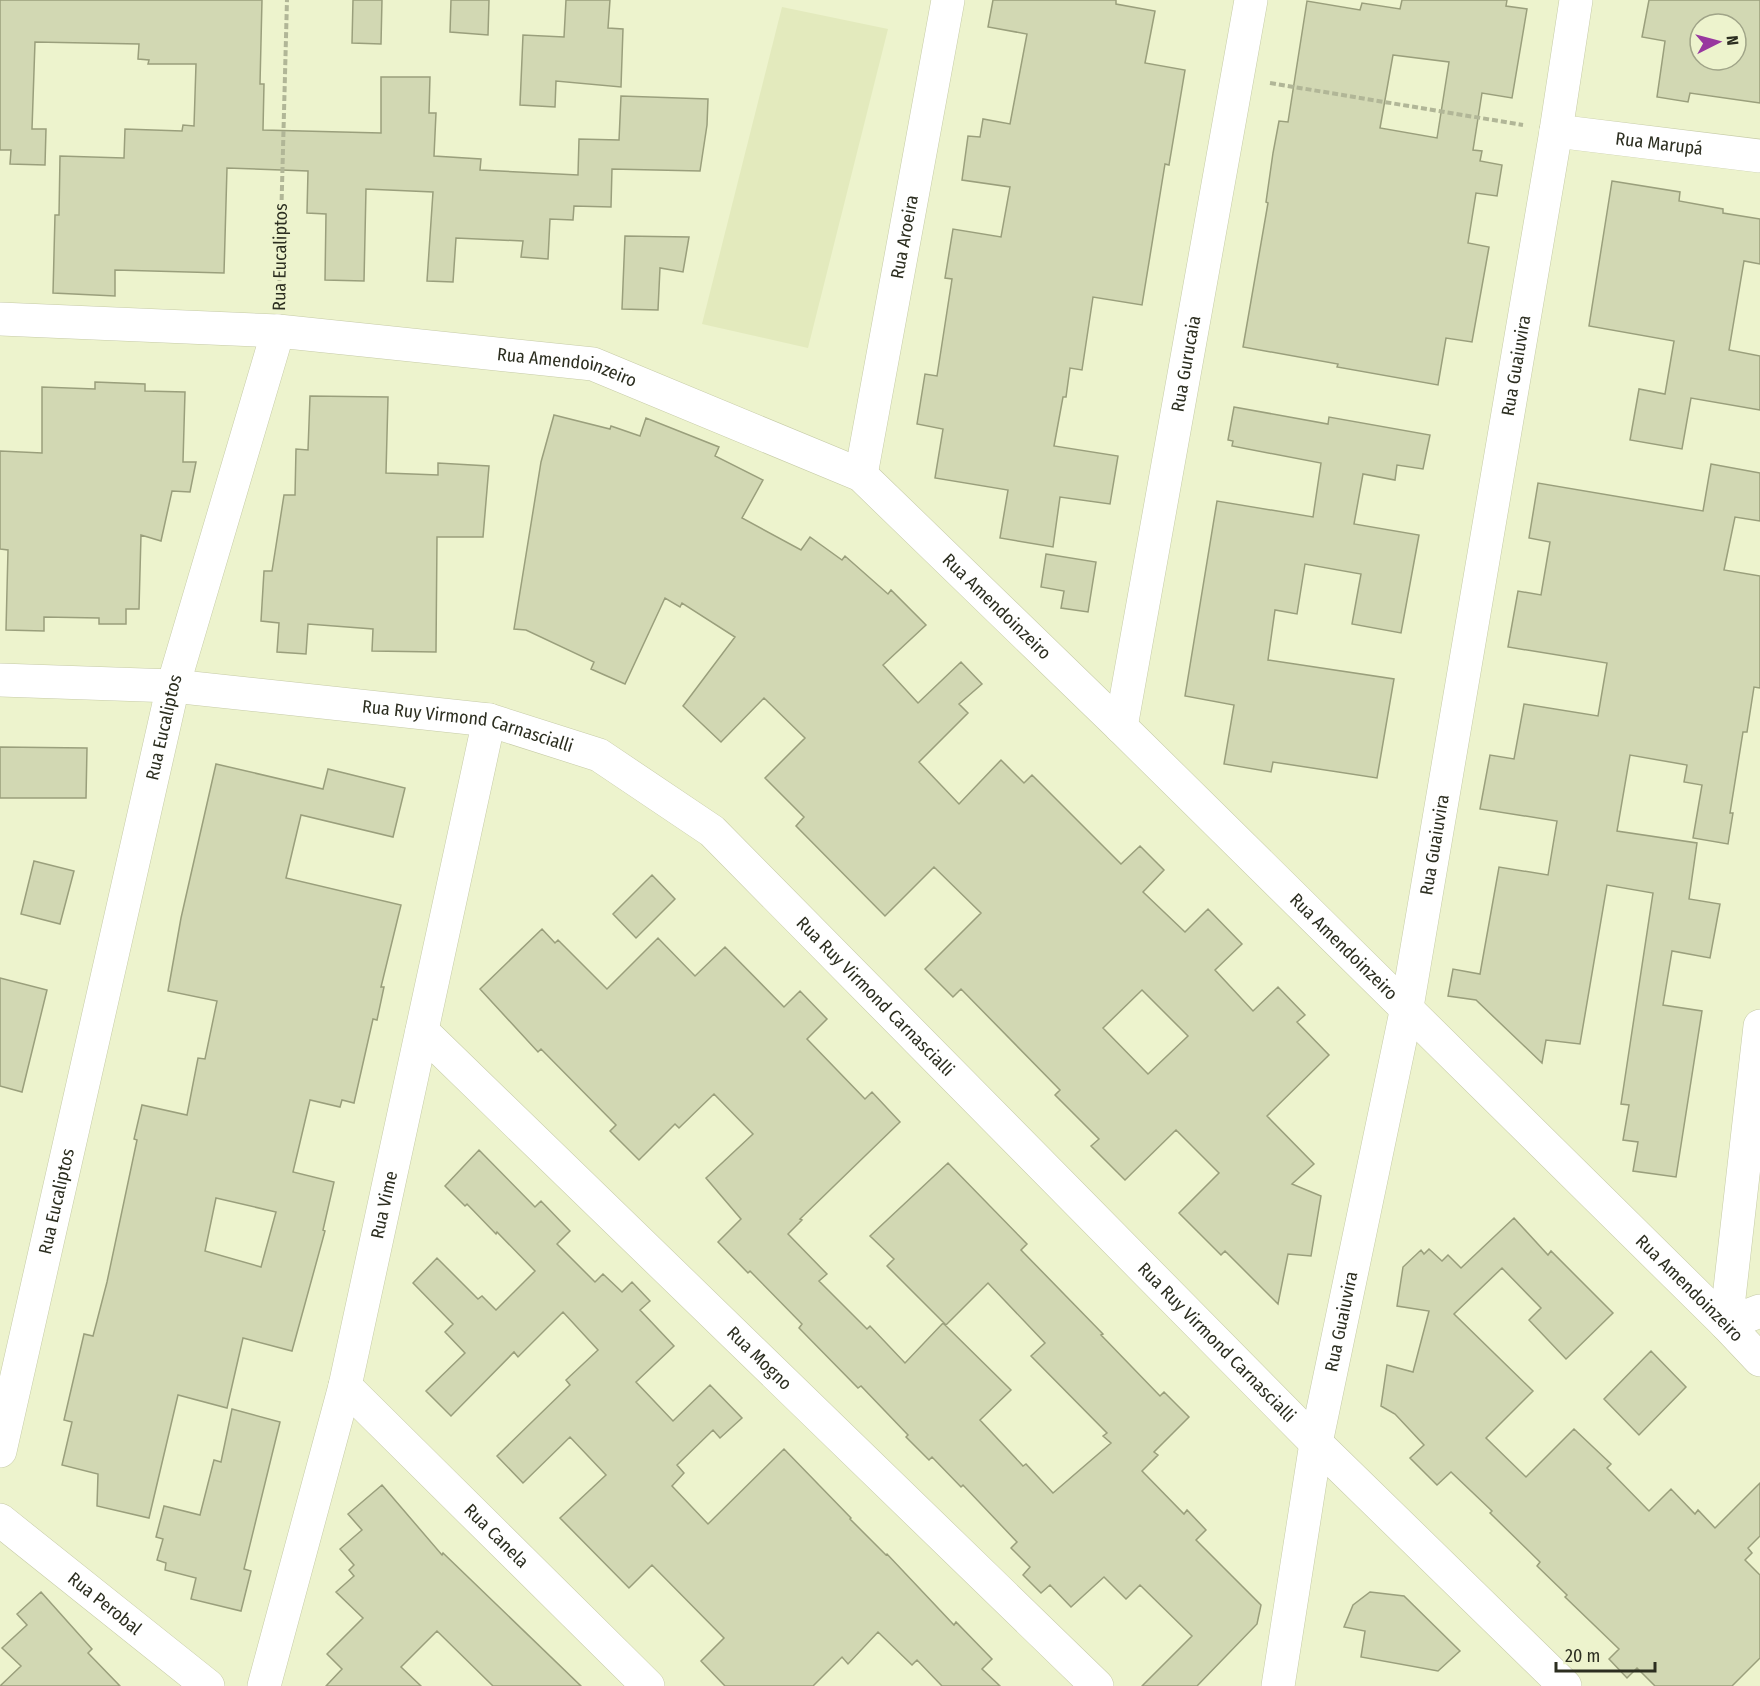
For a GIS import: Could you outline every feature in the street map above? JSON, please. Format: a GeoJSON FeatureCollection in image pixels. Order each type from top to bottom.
{"type":"FeatureCollection","features":[{"type":"Feature","properties":{"kind":"street","name":"Rua Aroeira"},"geometry":{"type":"LineString","coordinates":[[861,475],[948,0]]}},
{"type":"Feature","properties":{"kind":"street","name":"Rua Gurucaia"},"geometry":{"type":"LineString","coordinates":[[1121,727],[1251,0]]}},
{"type":"Feature","properties":{"kind":"street","name":"Rua Guaiuvira"},"geometry":{"type":"LineString","coordinates":[[1278,1686],[1316,1443],[1407,1007],[1556,131],[1576,0]]}},
{"type":"Feature","properties":{"kind":"street","name":"Rua Marupá"},"geometry":{"type":"LineString","coordinates":[[1556,131],[1760,156]]}},
{"type":"Feature","properties":{"kind":"street","name":"Rua Amendoinzeiro"},"geometry":{"type":"LineString","coordinates":[[0,319],[278,331],[593,364],[861,475],[1407,1007],[1760,1360]]}},
{"type":"Feature","properties":{"kind":"street","name":"Rua Eucaliptos"},"geometry":{"type":"LineString","coordinates":[[0,1451],[173,686],[278,331]]}},
{"type":"Feature","properties":{"kind":"street","name":"Rua Ruy Virmond Carnascialli"},"geometry":{"type":"LineString","coordinates":[[0,680],[173,686],[489,720],[599,755],[712,831],[1316,1443],[1565,1686]]}},
{"type":"Feature","properties":{"kind":"street","name":"Rua Vime"},"geometry":{"type":"LineString","coordinates":[[264,1686],[345,1386],[489,720]]}},
{"type":"Feature","properties":{"kind":"street"},"geometry":{"type":"LineString","coordinates":[[1760,1026],[1726,1324],[1760,1311]]}},
{"type":"Feature","properties":{"kind":"street","name":"Rua Mogno"},"geometry":{"type":"LineString","coordinates":[[422,1031],[1097,1686]]}},
{"type":"Feature","properties":{"kind":"street","name":"Rua Canela"},"geometry":{"type":"LineString","coordinates":[[345,1386],[648,1686]]}},
{"type":"Feature","properties":{"kind":"street","name":"Rua Perobal"},"geometry":{"type":"LineString","coordinates":[[0,1520],[208,1686]]}},
{"type":"Feature","properties":{"kind":"path","name":"Rua Eucaliptos"},"geometry":{"type":"LineString","coordinates":[[278,331],[287,0]]}},
{"type":"Feature","properties":{"kind":"path"},"geometry":{"type":"LineString","coordinates":[[1238,78],[1556,131]]}},
{"type":"Feature","properties":{"kind":"shaded area"},"geometry":{"type":"Polygon","coordinates":[[[782,7],[888,29],[808,348],[702,324],[782,7]]]}},
{"type":"Feature","properties":{"kind":"building"},"geometry":{"type":"Polygon","coordinates":[[[0,0],[262,0],[260,84],[264,84],[263,130],[381,133],[381,77],[430,77],[429,113],[436,113],[434,156],[481,159],[480,170],[578,175],[579,139],[619,140],[621,96],[708,99],[707,125],[700,171],[612,169],[611,207],[574,206],[573,220],[550,219],[548,259],[521,257],[523,241],[456,238],[453,282],[427,281],[433,192],[366,189],[364,281],[325,280],[326,214],[307,213],[308,171],[227,168],[224,273],[115,270],[115,296],[53,293],[55,215],[59,215],[60,156],[124,158],[125,129],[182,131],[183,125],[194,126],[196,64],[148,64],[149,60],[138,59],[139,44],[35,42],[32,129],[46,129],[45,165],[10,164],[11,150],[0,150],[0,0]]]}},
{"type":"Feature","properties":{"kind":"building"},"geometry":{"type":"Polygon","coordinates":[[[353,0],[382,0],[381,44],[352,43],[353,0]]]}},
{"type":"Feature","properties":{"kind":"building"},"geometry":{"type":"Polygon","coordinates":[[[451,0],[489,0],[488,35],[450,32],[451,0]]]}},
{"type":"Feature","properties":{"kind":"building"},"geometry":{"type":"Polygon","coordinates":[[[566,0],[610,0],[608,28],[623,29],[621,87],[556,81],[555,107],[520,105],[523,35],[564,37],[566,0]]]}},
{"type":"Feature","properties":{"kind":"building"},"geometry":{"type":"Polygon","coordinates":[[[993,0],[1116,0],[1116,4],[1155,11],[1145,63],[1185,70],[1169,165],[1165,164],[1142,305],[1093,297],[1082,370],[1070,368],[1066,397],[1063,397],[1054,446],[1118,456],[1110,504],[1060,497],[1053,547],[1000,538],[1008,490],[935,478],[943,429],[917,424],[925,374],[937,376],[952,279],[945,278],[953,229],[1001,237],[1010,187],[962,180],[968,136],[980,137],[983,119],[1010,124],[1027,34],[988,27],[993,0]]]}},
{"type":"Feature","properties":{"kind":"building"},"geometry":{"type":"Polygon","coordinates":[[[1402,0],[1507,0],[1506,6],[1527,9],[1512,98],[1482,93],[1473,150],[1482,151],[1480,161],[1502,165],[1497,196],[1476,193],[1468,243],[1489,247],[1472,342],[1446,338],[1438,385],[1243,347],[1268,203],[1266,202],[1273,153],[1279,121],[1288,122],[1307,1],[1360,10],[1362,3],[1400,9],[1402,0]],[[1393,55],[1380,128],[1437,138],[1449,62],[1393,55]]]}},
{"type":"Feature","properties":{"kind":"building"},"geometry":{"type":"Polygon","coordinates":[[[1649,0],[1760,0],[1760,103],[1690,93],[1688,102],[1657,97],[1665,41],[1642,37],[1649,0]]]}},
{"type":"Feature","properties":{"kind":"building"},"geometry":{"type":"Polygon","coordinates":[[[1612,181],[1680,192],[1679,201],[1723,209],[1723,213],[1760,219],[1760,264],[1744,261],[1729,350],[1760,356],[1760,410],[1691,398],[1682,449],[1630,440],[1639,389],[1665,394],[1674,341],[1589,326],[1612,181]]]}},
{"type":"Feature","properties":{"kind":"building"},"geometry":{"type":"Polygon","coordinates":[[[625,236],[689,237],[683,272],[660,268],[658,310],[622,309],[625,236]]]}},
{"type":"Feature","properties":{"kind":"building"},"geometry":{"type":"Polygon","coordinates":[[[95,382],[145,384],[145,391],[185,392],[183,462],[196,462],[190,492],[172,491],[161,541],[141,535],[139,609],[126,609],[126,624],[99,624],[99,618],[44,617],[44,631],[6,630],[8,550],[0,549],[0,451],[42,453],[42,387],[95,389],[95,382]]]}},
{"type":"Feature","properties":{"kind":"building"},"geometry":{"type":"Polygon","coordinates":[[[310,396],[388,397],[386,473],[438,475],[438,463],[489,466],[483,537],[437,537],[436,652],[372,651],[373,629],[308,624],[306,654],[277,652],[279,623],[261,621],[264,571],[272,571],[284,495],[295,495],[296,449],[308,450],[310,396]]]}},
{"type":"Feature","properties":{"kind":"building"},"geometry":{"type":"Polygon","coordinates":[[[1234,407],[1328,424],[1329,417],[1430,435],[1423,469],[1397,465],[1395,480],[1363,474],[1354,524],[1419,535],[1401,633],[1352,624],[1361,574],[1305,564],[1297,614],[1275,610],[1268,660],[1394,679],[1377,778],[1273,762],[1271,772],[1224,764],[1234,705],[1185,696],[1217,501],[1313,517],[1321,463],[1232,446],[1233,441],[1228,440],[1234,407]]]}},
{"type":"Feature","properties":{"kind":"building"},"geometry":{"type":"Polygon","coordinates":[[[554,415],[610,429],[611,426],[640,436],[646,418],[719,447],[715,456],[763,480],[742,518],[801,550],[810,537],[842,560],[845,556],[888,594],[891,590],[926,625],[883,665],[918,703],[961,662],[982,684],[959,704],[968,713],[919,762],[959,804],[1001,760],[1024,783],[1032,775],[1121,864],[1140,846],[1164,870],[1143,892],[1185,932],[1208,909],[1242,944],[1215,970],[1253,1011],[1278,987],[1305,1015],[1297,1022],[1329,1055],[1267,1116],[1314,1164],[1292,1184],[1321,1196],[1311,1256],[1288,1254],[1278,1304],[1225,1251],[1221,1255],[1179,1213],[1219,1173],[1176,1130],[1125,1180],[1091,1146],[1099,1139],[1055,1095],[1060,1090],[961,989],[953,997],[925,969],[981,913],[934,867],[885,916],[796,826],[804,817],[765,778],[805,738],[764,698],[721,742],[683,706],[735,637],[682,603],[680,607],[665,598],[625,684],[591,669],[594,662],[526,630],[514,629],[541,462],[554,415]],[[1142,990],[1103,1028],[1148,1074],[1188,1036],[1142,990]]]}},
{"type":"Feature","properties":{"kind":"building"},"geometry":{"type":"Polygon","coordinates":[[[1711,464],[1760,473],[1760,521],[1735,517],[1724,570],[1760,576],[1760,688],[1754,687],[1747,732],[1743,732],[1730,813],[1733,813],[1728,844],[1693,838],[1702,785],[1684,782],[1687,765],[1630,755],[1617,831],[1697,843],[1689,899],[1720,904],[1710,958],[1672,951],[1663,1005],[1702,1011],[1676,1177],[1633,1171],[1638,1142],[1623,1140],[1629,1105],[1621,1104],[1653,893],[1607,885],[1580,1044],[1546,1040],[1542,1063],[1476,1000],[1448,996],[1453,969],[1480,974],[1499,867],[1548,875],[1557,821],[1480,809],[1490,755],[1514,759],[1524,704],[1598,716],[1607,663],[1508,647],[1518,591],[1541,595],[1550,542],[1529,538],[1538,483],[1703,511],[1711,464]]]}},
{"type":"Feature","properties":{"kind":"building"},"geometry":{"type":"Polygon","coordinates":[[[1046,554],[1096,562],[1088,612],[1061,608],[1064,591],[1041,587],[1046,554]]]}},
{"type":"Feature","properties":{"kind":"building"},"geometry":{"type":"Polygon","coordinates":[[[0,747],[87,748],[86,798],[0,798],[0,747]]]}},
{"type":"Feature","properties":{"kind":"building"},"geometry":{"type":"Polygon","coordinates":[[[216,764],[323,789],[328,769],[405,788],[393,837],[301,815],[286,878],[401,905],[381,987],[384,987],[377,1020],[373,1019],[354,1103],[342,1100],[340,1107],[310,1100],[293,1172],[334,1182],[323,1230],[325,1231],[292,1351],[243,1338],[227,1408],[178,1395],[149,1518],[97,1506],[98,1474],[62,1465],[72,1422],[64,1420],[84,1334],[93,1336],[107,1282],[137,1140],[134,1139],[142,1105],[187,1115],[198,1058],[205,1059],[217,1001],[168,991],[181,918],[216,764]],[[216,1198],[205,1251],[261,1267],[276,1212],[216,1198]]]}},
{"type":"Feature","properties":{"kind":"building"},"geometry":{"type":"Polygon","coordinates":[[[34,861],[74,871],[60,924],[21,914],[34,861]]]}},
{"type":"Feature","properties":{"kind":"building"},"geometry":{"type":"Polygon","coordinates":[[[652,875],[675,899],[636,938],[613,914],[652,875]]]}},
{"type":"Feature","properties":{"kind":"building"},"geometry":{"type":"Polygon","coordinates":[[[542,929],[555,943],[558,940],[607,989],[658,938],[695,976],[725,947],[784,1007],[800,991],[827,1019],[807,1039],[865,1099],[872,1092],[900,1122],[800,1219],[802,1220],[788,1234],[827,1274],[819,1281],[867,1329],[870,1326],[905,1363],[943,1323],[1011,1390],[980,1420],[1023,1466],[1026,1464],[1053,1493],[1111,1443],[1103,1436],[1107,1433],[1031,1356],[1045,1343],[988,1283],[946,1325],[887,1266],[894,1259],[870,1236],[948,1163],[1027,1244],[1021,1250],[1103,1334],[1101,1335],[1160,1396],[1164,1392],[1189,1417],[1154,1452],[1158,1455],[1142,1471],[1184,1514],[1187,1510],[1206,1530],[1196,1540],[1261,1605],[1257,1624],[1197,1686],[1142,1686],[1192,1636],[1140,1585],[1126,1599],[1104,1577],[1071,1607],[1050,1585],[1041,1593],[1023,1575],[1030,1567],[1011,1548],[1017,1542],[963,1485],[961,1487],[932,1457],[929,1460],[906,1437],[908,1435],[861,1386],[858,1388],[799,1328],[802,1324],[718,1242],[741,1219],[706,1178],[753,1134],[714,1094],[679,1128],[675,1124],[639,1160],[610,1131],[616,1125],[541,1049],[538,1052],[480,989],[542,929]]]}},
{"type":"Feature","properties":{"kind":"building"},"geometry":{"type":"Polygon","coordinates":[[[0,978],[47,990],[22,1092],[0,1086],[0,978]]]}},
{"type":"Feature","properties":{"kind":"building"},"geometry":{"type":"Polygon","coordinates":[[[479,1150],[535,1207],[541,1201],[570,1231],[557,1244],[595,1282],[603,1274],[622,1292],[632,1282],[650,1301],[640,1310],[674,1346],[636,1382],[673,1421],[710,1385],[742,1418],[720,1438],[713,1430],[677,1465],[684,1473],[672,1486],[708,1524],[784,1449],[954,1625],[956,1622],[992,1659],[982,1669],[1000,1686],[942,1686],[917,1660],[912,1665],[878,1632],[848,1664],[842,1657],[813,1686],[725,1686],[701,1661],[724,1638],[652,1565],[629,1588],[560,1518],[606,1475],[570,1437],[523,1483],[497,1456],[570,1385],[566,1380],[598,1350],[563,1312],[518,1357],[514,1352],[451,1416],[426,1391],[465,1353],[445,1332],[453,1324],[413,1283],[437,1258],[478,1299],[482,1296],[496,1310],[535,1271],[497,1232],[496,1234],[467,1204],[465,1206],[445,1186],[479,1150]]]}},
{"type":"Feature","properties":{"kind":"building"},"geometry":{"type":"Polygon","coordinates":[[[1514,1218],[1548,1255],[1551,1251],[1613,1313],[1566,1359],[1529,1320],[1541,1308],[1502,1268],[1454,1314],[1533,1391],[1486,1438],[1526,1477],[1574,1429],[1611,1464],[1607,1468],[1649,1511],[1671,1489],[1695,1514],[1698,1510],[1715,1528],[1760,1483],[1760,1536],[1748,1548],[1752,1553],[1745,1560],[1760,1575],[1760,1658],[1732,1686],[1655,1686],[1637,1668],[1627,1678],[1609,1659],[1619,1649],[1565,1597],[1567,1595],[1537,1566],[1540,1562],[1451,1472],[1437,1485],[1410,1458],[1424,1445],[1395,1414],[1381,1406],[1387,1365],[1413,1372],[1429,1311],[1397,1306],[1403,1267],[1421,1250],[1424,1254],[1429,1249],[1442,1261],[1448,1255],[1461,1268],[1514,1218]]]}},
{"type":"Feature","properties":{"kind":"building"},"geometry":{"type":"Polygon","coordinates":[[[1651,1351],[1686,1387],[1639,1435],[1604,1399],[1651,1351]]]}},
{"type":"Feature","properties":{"kind":"building"},"geometry":{"type":"Polygon","coordinates":[[[232,1409],[280,1422],[244,1569],[251,1571],[241,1611],[191,1599],[196,1578],[165,1570],[166,1563],[157,1560],[163,1539],[156,1537],[164,1506],[200,1515],[214,1460],[221,1462],[232,1409]]]}},
{"type":"Feature","properties":{"kind":"building"},"geometry":{"type":"Polygon","coordinates":[[[382,1485],[442,1555],[443,1553],[581,1686],[493,1686],[437,1631],[401,1667],[421,1686],[326,1686],[342,1669],[327,1654],[363,1618],[336,1592],[354,1576],[349,1570],[354,1565],[340,1549],[362,1530],[348,1514],[382,1485]]]}},
{"type":"Feature","properties":{"kind":"building"},"geometry":{"type":"Polygon","coordinates":[[[41,1592],[92,1649],[88,1653],[120,1686],[0,1686],[21,1666],[2,1648],[27,1625],[17,1614],[41,1592]]]}},
{"type":"Feature","properties":{"kind":"building"},"geometry":{"type":"Polygon","coordinates":[[[1370,1592],[1404,1596],[1460,1651],[1438,1671],[1361,1657],[1365,1631],[1344,1627],[1353,1605],[1370,1592]]]}}]}
